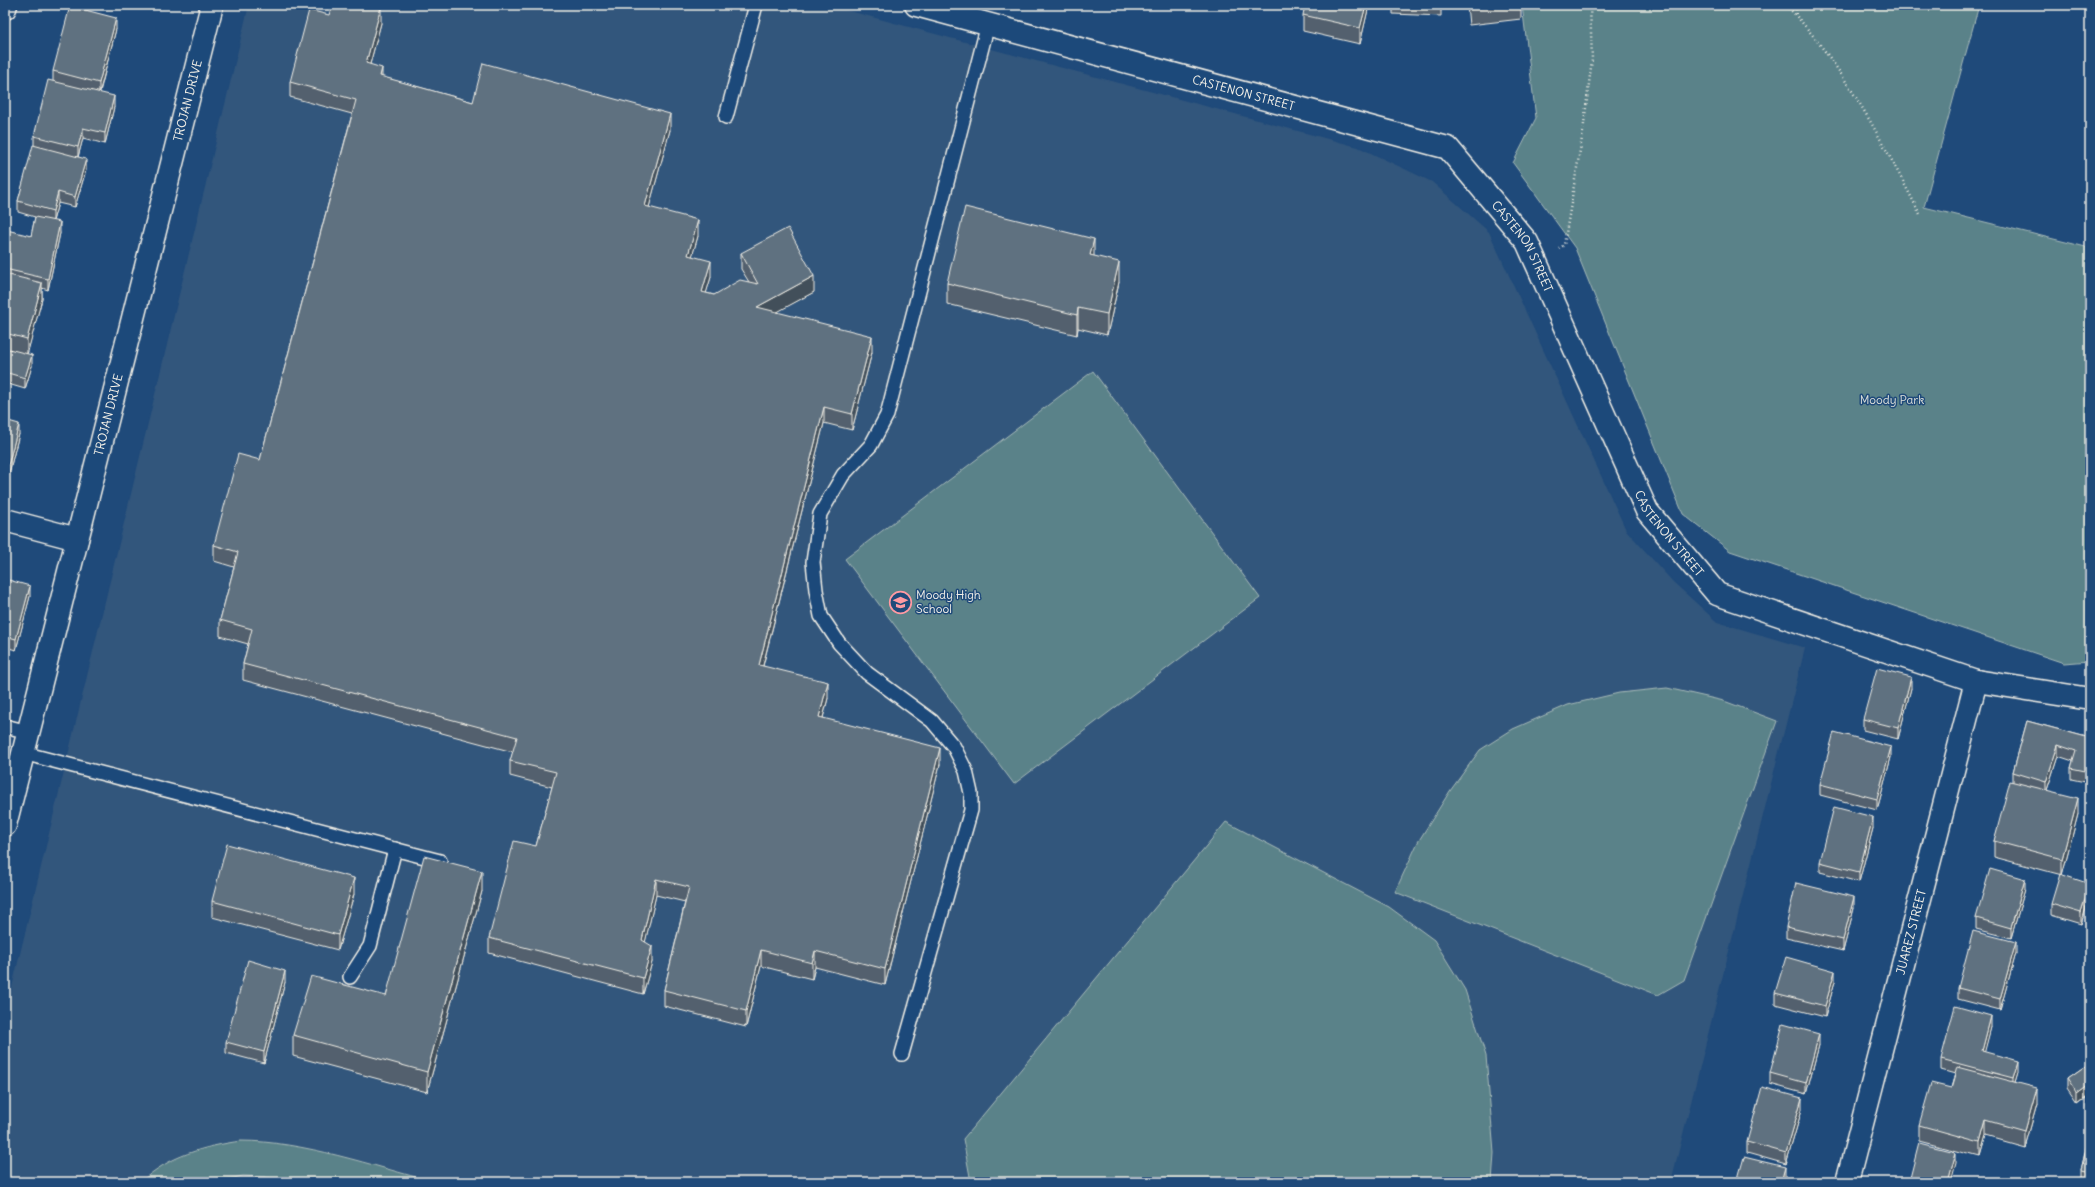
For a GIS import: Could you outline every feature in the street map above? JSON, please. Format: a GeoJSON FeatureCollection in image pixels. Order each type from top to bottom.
{"type":"FeatureCollection","features":[{"type":"Feature","properties":{"kind":"street","name":"TROJAN DRIVE"},"geometry":{"type":"LineString","coordinates":[[5,824],[212,5]]}},
{"type":"Feature","properties":{"kind":"street","name":"CASTENON STREET"},"geometry":{"type":"LineString","coordinates":[[916,5],[1448,148],[1526,242],[1647,511],[1717,594],[1976,681],[2090,699]]}},
{"type":"Feature","properties":{"kind":"street"},"geometry":{"type":"LineString","coordinates":[[5,520],[77,539]]}},
{"type":"Feature","properties":{"kind":"street","name":"JUAREZ STREET"},"geometry":{"type":"LineString","coordinates":[[1847,1182],[1976,681]]}},
{"type":"Feature","properties":{"kind":"lane"},"geometry":{"type":"LineString","coordinates":[[726,117],[756,5]]}},
{"type":"Feature","properties":{"kind":"lane"},"geometry":{"type":"LineString","coordinates":[[902,1054],[971,810],[971,793],[966,771],[954,747],[932,721],[866,673],[839,643],[821,616],[813,562],[820,514],[843,475],[871,445],[887,415],[988,24]]}},
{"type":"Feature","properties":{"kind":"lane"},"geometry":{"type":"LineString","coordinates":[[5,726],[28,732]]}},
{"type":"Feature","properties":{"kind":"lane"},"geometry":{"type":"LineString","coordinates":[[23,753],[451,863]]}},
{"type":"Feature","properties":{"kind":"lane"},"geometry":{"type":"LineString","coordinates":[[350,977],[370,946],[395,849]]}},
{"type":"Feature","properties":{"kind":"path"},"geometry":{"type":"LineString","coordinates":[[1536,264],[1564,245],[1584,132],[1592,59],[1590,5]]}},
{"type":"Feature","properties":{"kind":"path"},"geometry":{"type":"LineString","coordinates":[[1786,5],[1796,15],[1842,75],[1881,138],[1920,216]]}},
{"type":"Feature","properties":{"kind":"path"},"geometry":{"type":"LineString","coordinates":[[1796,5],[1796,15]]}},
{"type":"Feature","properties":{"kind":"shaded area","name":"Moody High School"},"geometry":{"type":"Polygon","coordinates":[[[249,5],[827,5],[1358,147],[1432,182],[1489,232],[1626,530],[1673,582],[1717,622],[1805,648],[1671,1182],[5,1182],[5,1016],[249,5]]]}},
{"type":"Feature","properties":{"kind":"green space","name":"Moody Park"},"geometry":{"type":"Polygon","coordinates":[[[1522,5],[1979,5],[1924,207],[2090,248],[2090,661],[2064,663],[1730,551],[1683,514],[1575,248],[1513,163],[1536,118],[1522,5]]]}},
{"type":"Feature","properties":{"kind":"green space"},"geometry":{"type":"Polygon","coordinates":[[[1093,371],[1260,598],[1014,784],[845,559],[1093,371]]]}},
{"type":"Feature","properties":{"kind":"green space"},"geometry":{"type":"Polygon","coordinates":[[[1667,688],[1724,701],[1777,721],[1684,980],[1658,995],[1395,892],[1418,842],[1450,791],[1480,750],[1513,729],[1568,705],[1619,693],[1667,688]]]}},
{"type":"Feature","properties":{"kind":"green space"},"geometry":{"type":"Polygon","coordinates":[[[1226,822],[1389,907],[1434,940],[1465,990],[1486,1056],[1494,1153],[1492,1182],[971,1182],[963,1139],[1226,822]]]}},
{"type":"Feature","properties":{"kind":"green space"},"geometry":{"type":"Polygon","coordinates":[[[241,1141],[289,1145],[313,1150],[434,1182],[290,1182],[264,1177],[243,1176],[214,1182],[141,1182],[163,1165],[175,1159],[201,1149],[241,1141]]]}},
{"type":"Feature","properties":{"kind":"building"},"geometry":{"type":"Polygon","coordinates":[[[332,5],[373,5],[381,7],[366,63],[382,68],[380,76],[473,102],[483,63],[670,114],[645,206],[698,220],[688,255],[711,261],[702,292],[714,295],[740,280],[758,284],[741,253],[788,228],[814,276],[757,307],[872,336],[852,414],[824,407],[759,665],[828,682],[819,717],[940,748],[885,969],[815,951],[812,963],[761,950],[746,1011],[664,990],[689,887],[656,879],[642,940],[652,946],[643,978],[489,938],[514,841],[536,846],[556,772],[510,761],[517,737],[243,664],[252,629],[220,620],[238,552],[214,545],[238,454],[260,460],[356,100],[290,82],[309,10],[329,15],[332,5]]]}},
{"type":"Feature","properties":{"kind":"building"},"geometry":{"type":"Polygon","coordinates":[[[1305,5],[1366,5],[1360,28],[1303,15],[1305,5]]]}},
{"type":"Feature","properties":{"kind":"building"},"geometry":{"type":"Polygon","coordinates":[[[1469,5],[1506,5],[1469,9],[1469,5]]]}},
{"type":"Feature","properties":{"kind":"building"},"geometry":{"type":"Polygon","coordinates":[[[70,6],[116,18],[99,83],[53,71],[70,6]]]}},
{"type":"Feature","properties":{"kind":"building"},"geometry":{"type":"Polygon","coordinates":[[[48,80],[114,96],[105,133],[83,128],[78,147],[34,136],[48,80]]]}},
{"type":"Feature","properties":{"kind":"building"},"geometry":{"type":"Polygon","coordinates":[[[33,145],[86,159],[75,197],[58,192],[53,211],[18,201],[33,145]]]}},
{"type":"Feature","properties":{"kind":"building"},"geometry":{"type":"Polygon","coordinates":[[[965,207],[1094,239],[1090,255],[1119,262],[1107,314],[1078,308],[1077,315],[947,283],[965,207]]]}},
{"type":"Feature","properties":{"kind":"building"},"geometry":{"type":"Polygon","coordinates":[[[35,217],[60,222],[48,279],[5,269],[5,238],[7,230],[31,236],[35,217]]]}},
{"type":"Feature","properties":{"kind":"building"},"geometry":{"type":"Polygon","coordinates":[[[5,274],[42,283],[27,339],[5,333],[5,274]]]}},
{"type":"Feature","properties":{"kind":"building"},"geometry":{"type":"Polygon","coordinates":[[[5,348],[32,355],[25,378],[8,373],[5,382],[5,348]]]}},
{"type":"Feature","properties":{"kind":"building"},"geometry":{"type":"Polygon","coordinates":[[[5,420],[19,424],[8,466],[5,466],[5,420]]]}},
{"type":"Feature","properties":{"kind":"building"},"geometry":{"type":"Polygon","coordinates":[[[5,579],[30,586],[16,639],[5,636],[5,579]]]}},
{"type":"Feature","properties":{"kind":"building"},"geometry":{"type":"Polygon","coordinates":[[[1877,668],[1911,677],[1898,728],[1863,719],[1877,668]]]}},
{"type":"Feature","properties":{"kind":"building"},"geometry":{"type":"Polygon","coordinates":[[[2027,721],[2090,738],[2090,772],[2071,768],[2076,751],[2058,745],[2046,782],[2013,772],[2027,721]]]}},
{"type":"Feature","properties":{"kind":"building"},"geometry":{"type":"Polygon","coordinates":[[[1834,732],[1891,747],[1877,799],[1820,784],[1834,732]]]}},
{"type":"Feature","properties":{"kind":"building"},"geometry":{"type":"Polygon","coordinates":[[[2010,781],[2078,798],[2062,859],[1994,841],[2010,781]]]}},
{"type":"Feature","properties":{"kind":"building"},"geometry":{"type":"Polygon","coordinates":[[[1834,807],[1873,817],[1859,872],[1820,862],[1834,807]]]}},
{"type":"Feature","properties":{"kind":"building"},"geometry":{"type":"Polygon","coordinates":[[[227,844],[354,878],[338,935],[212,901],[227,844]]]}},
{"type":"Feature","properties":{"kind":"building"},"geometry":{"type":"Polygon","coordinates":[[[424,856],[482,871],[427,1072],[293,1035],[311,976],[386,996],[424,856]]]}},
{"type":"Feature","properties":{"kind":"building"},"geometry":{"type":"Polygon","coordinates":[[[1990,869],[2025,879],[2011,928],[1976,918],[1990,869]]]}},
{"type":"Feature","properties":{"kind":"building"},"geometry":{"type":"Polygon","coordinates":[[[2060,874],[2090,884],[2081,913],[2051,904],[2060,874]]]}},
{"type":"Feature","properties":{"kind":"building"},"geometry":{"type":"Polygon","coordinates":[[[1796,883],[1854,897],[1843,940],[1786,927],[1796,883]]]}},
{"type":"Feature","properties":{"kind":"building"},"geometry":{"type":"Polygon","coordinates":[[[1973,931],[2016,942],[2000,999],[1958,988],[1973,931]]]}},
{"type":"Feature","properties":{"kind":"building"},"geometry":{"type":"Polygon","coordinates":[[[1786,957],[1835,971],[1825,1006],[1775,993],[1786,957]]]}},
{"type":"Feature","properties":{"kind":"building"},"geometry":{"type":"Polygon","coordinates":[[[248,960],[285,971],[264,1052],[226,1042],[248,960]]]}},
{"type":"Feature","properties":{"kind":"building"},"geometry":{"type":"Polygon","coordinates":[[[1955,1006],[1991,1016],[1982,1051],[2018,1061],[2013,1078],[1941,1059],[1955,1006]]]}},
{"type":"Feature","properties":{"kind":"building"},"geometry":{"type":"Polygon","coordinates":[[[1783,1024],[1819,1034],[1806,1083],[1770,1073],[1783,1024]]]}},
{"type":"Feature","properties":{"kind":"building"},"geometry":{"type":"Polygon","coordinates":[[[2090,1062],[2090,1086],[2088,1085],[2077,1093],[2067,1078],[2090,1062]]]}},
{"type":"Feature","properties":{"kind":"building"},"geometry":{"type":"Polygon","coordinates":[[[1957,1067],[2037,1088],[2025,1131],[1986,1120],[1980,1142],[1919,1125],[1931,1083],[1951,1088],[1957,1067]]]}},
{"type":"Feature","properties":{"kind":"building"},"geometry":{"type":"Polygon","coordinates":[[[1762,1087],[1802,1098],[1786,1153],[1747,1142],[1762,1087]]]}},
{"type":"Feature","properties":{"kind":"building"},"geometry":{"type":"Polygon","coordinates":[[[2090,1091],[2090,1098],[2087,1097],[2090,1091]]]}},
{"type":"Feature","properties":{"kind":"building"},"geometry":{"type":"Polygon","coordinates":[[[2090,1132],[2090,1172],[2081,1170],[2090,1132]]]}},
{"type":"Feature","properties":{"kind":"building"},"geometry":{"type":"Polygon","coordinates":[[[1919,1143],[1955,1152],[1947,1182],[1909,1182],[1919,1143]]]}},
{"type":"Feature","properties":{"kind":"building"},"geometry":{"type":"Polygon","coordinates":[[[1744,1157],[1785,1167],[1781,1182],[1737,1182],[1744,1157]]]}},
{"type":"Feature","properties":{"kind":"place","name":"Moody High School"},"geometry":{"type":"Point","coordinates":[900,602]}}]}
